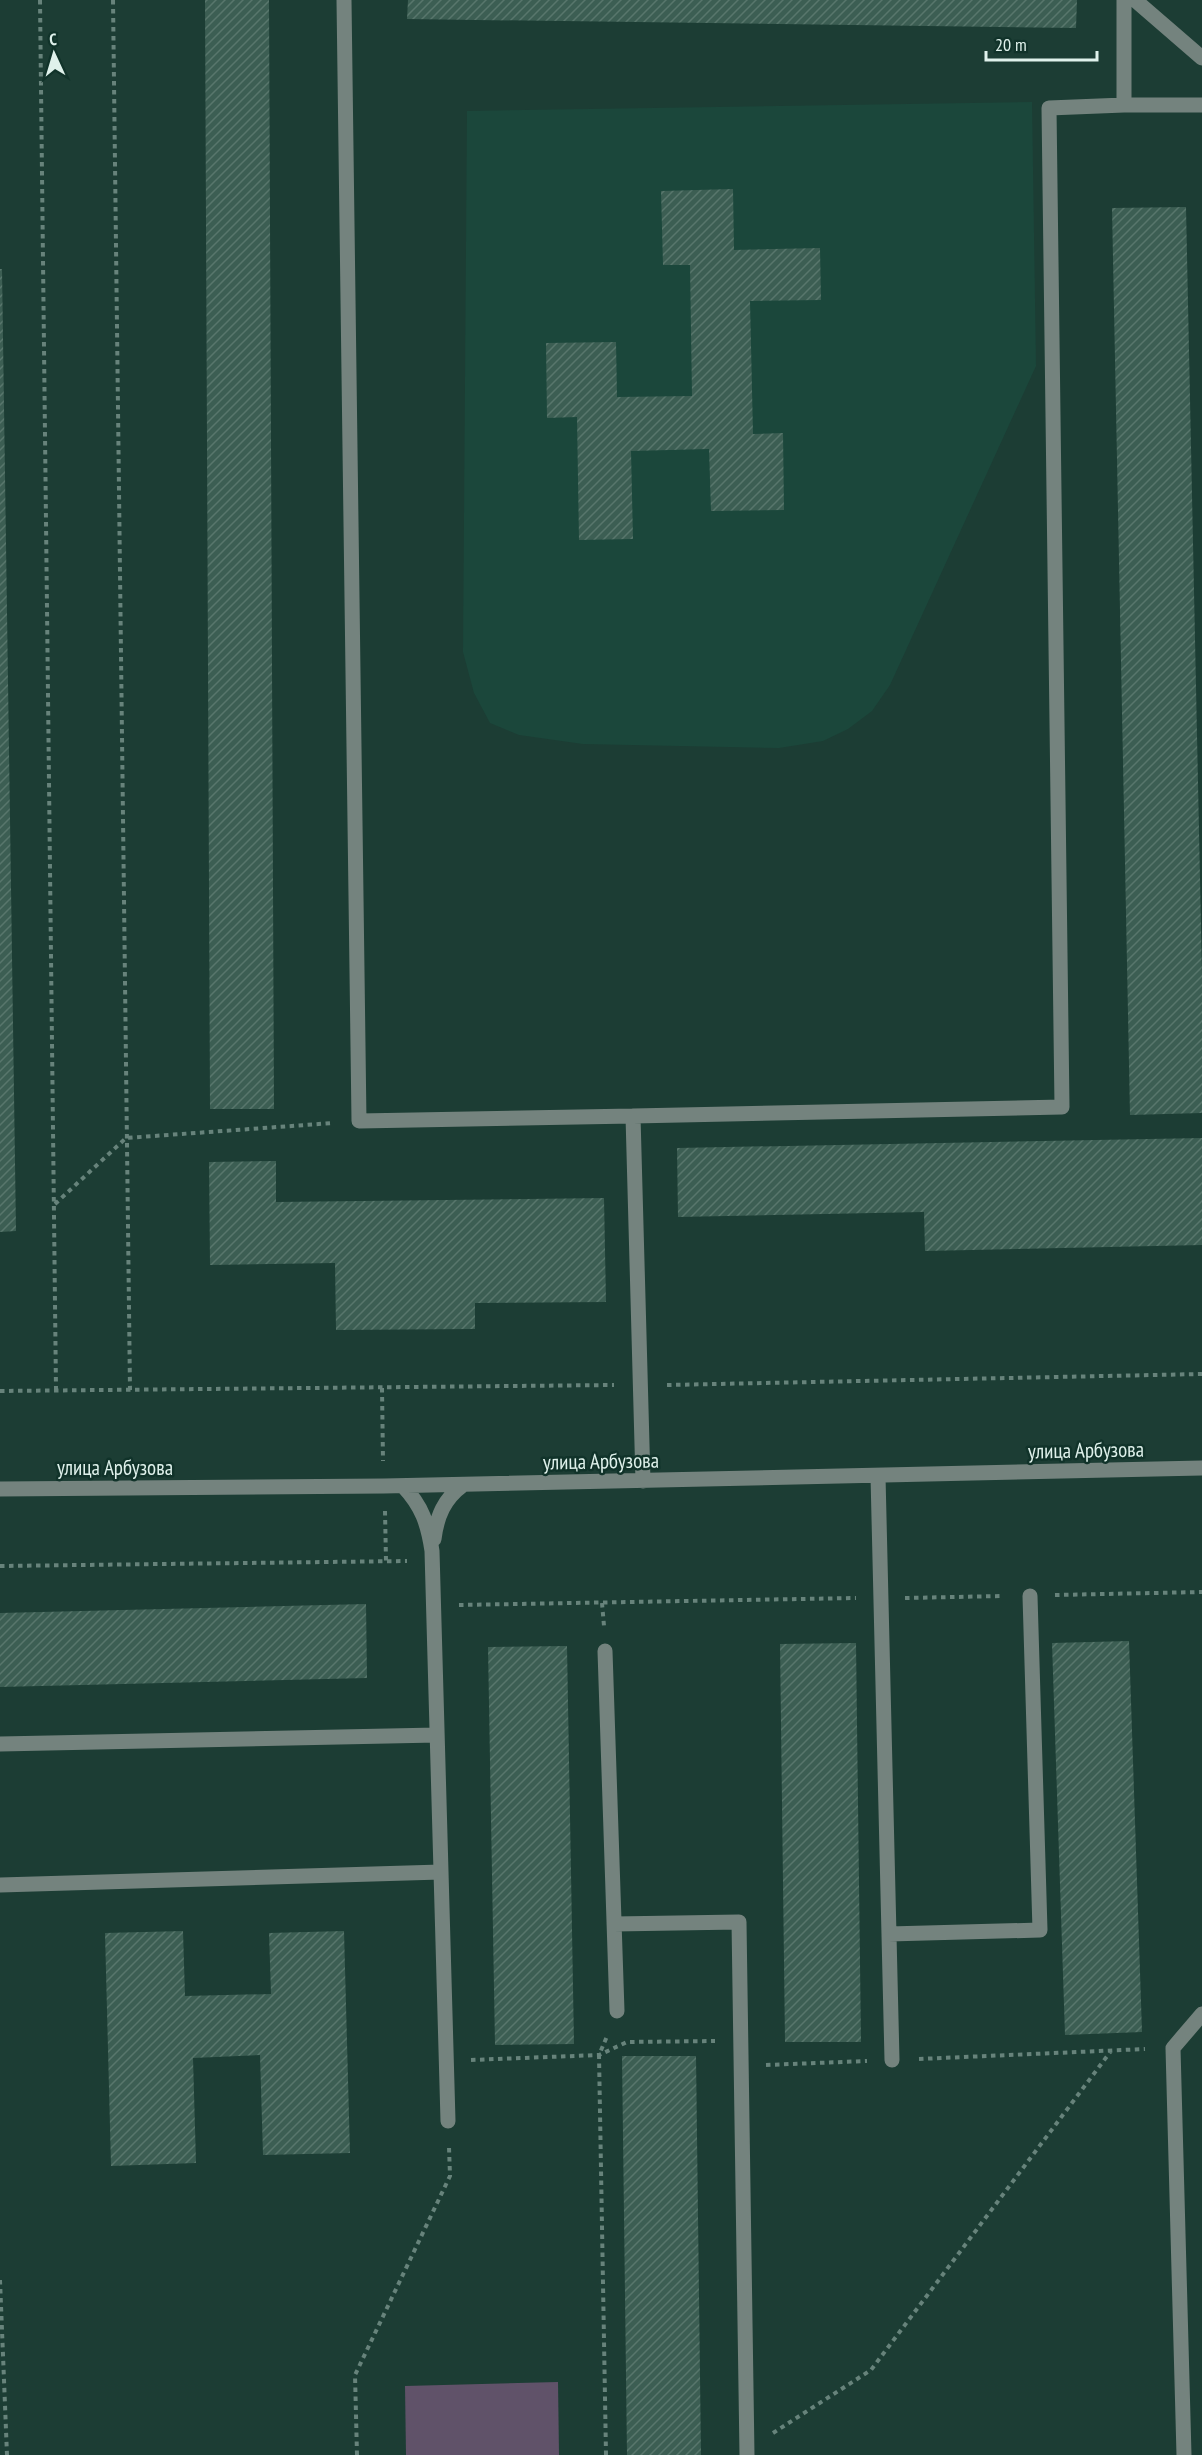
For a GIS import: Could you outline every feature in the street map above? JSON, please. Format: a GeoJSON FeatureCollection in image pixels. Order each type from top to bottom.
{"type":"FeatureCollection","features":[{"type":"Feature","properties":{"kind":"street"},"geometry":{"type":"LineString","coordinates":[[344,0],[359,1122],[1062,1107],[1049,108],[1202,105]]}},
{"type":"Feature","properties":{"kind":"street"},"geometry":{"type":"LineString","coordinates":[[1124,0],[1125,105]]}},
{"type":"Feature","properties":{"kind":"street"},"geometry":{"type":"LineString","coordinates":[[1135,0],[1202,58]]}},
{"type":"Feature","properties":{"kind":"street"},"geometry":{"type":"LineString","coordinates":[[633,1116],[643,1481]]}},
{"type":"Feature","properties":{"kind":"street","name":"улица Арбузова"},"geometry":{"type":"LineString","coordinates":[[0,1489],[463,1485],[1202,1468]]}},
{"type":"Feature","properties":{"kind":"street"},"geometry":{"type":"LineString","coordinates":[[878,1476],[892,2060]]}},
{"type":"Feature","properties":{"kind":"street"},"geometry":{"type":"LineString","coordinates":[[448,2121],[433,1556],[439,1514],[449,1496],[463,1485]]}},
{"type":"Feature","properties":{"kind":"street"},"geometry":{"type":"LineString","coordinates":[[403,1486],[416,1499],[423,1513],[433,1556]]}},
{"type":"Feature","properties":{"kind":"street"},"geometry":{"type":"LineString","coordinates":[[889,1934],[1040,1930],[1030,1596]]}},
{"type":"Feature","properties":{"kind":"street"},"geometry":{"type":"LineString","coordinates":[[606,1651],[617,2011]]}},
{"type":"Feature","properties":{"kind":"street"},"geometry":{"type":"LineString","coordinates":[[0,1744],[437,1735]]}},
{"type":"Feature","properties":{"kind":"street"},"geometry":{"type":"LineString","coordinates":[[0,1885],[441,1872]]}},
{"type":"Feature","properties":{"kind":"street"},"geometry":{"type":"LineString","coordinates":[[614,1924],[739,1922],[747,2452]]}},
{"type":"Feature","properties":{"kind":"street"},"geometry":{"type":"LineString","coordinates":[[1184,2455],[1173,2048],[1202,2014]]}},
{"type":"Feature","properties":{"kind":"path"},"geometry":{"type":"LineString","coordinates":[[40,0],[56,1390]]}},
{"type":"Feature","properties":{"kind":"path"},"geometry":{"type":"LineString","coordinates":[[113,0],[130,1390]]}},
{"type":"Feature","properties":{"kind":"path"},"geometry":{"type":"LineString","coordinates":[[54,1204],[126,1138],[359,1122]]}},
{"type":"Feature","properties":{"kind":"path"},"geometry":{"type":"LineString","coordinates":[[0,1391],[640,1385],[1202,1374]]}},
{"type":"Feature","properties":{"kind":"path"},"geometry":{"type":"LineString","coordinates":[[0,1566],[433,1556]]}},
{"type":"Feature","properties":{"kind":"path"},"geometry":{"type":"LineString","coordinates":[[434,1605],[1202,1592]]}},
{"type":"Feature","properties":{"kind":"path"},"geometry":{"type":"LineString","coordinates":[[606,2455],[599,2055],[617,2011]]}},
{"type":"Feature","properties":{"kind":"path"},"geometry":{"type":"LineString","coordinates":[[446,2061],[599,2055],[627,2042],[715,2040],[741,2066],[1173,2048]]}},
{"type":"Feature","properties":{"kind":"path"},"geometry":{"type":"LineString","coordinates":[[747,2452],[871,2370],[1111,2051]]}},
{"type":"Feature","properties":{"kind":"path"},"geometry":{"type":"LineString","coordinates":[[357,2455],[355,2375],[450,2176],[448,2121]]}},
{"type":"Feature","properties":{"kind":"path"},"geometry":{"type":"LineString","coordinates":[[0,2280],[7,2455]]}},
{"type":"Feature","properties":{"kind":"shaded area"},"geometry":{"type":"Polygon","coordinates":[[[1032,102],[1036,366],[890,685],[872,711],[848,729],[823,741],[779,748],[583,744],[519,735],[490,723],[474,693],[463,652],[467,111],[1032,102]]]}},
{"type":"Feature","properties":{"kind":"shaded area"},"geometry":{"type":"Polygon","coordinates":[[[558,2382],[559,2455],[406,2455],[405,2386],[558,2382]]]}},
{"type":"Feature","properties":{"kind":"building"},"geometry":{"type":"Polygon","coordinates":[[[205,0],[269,0],[274,1109],[210,1109],[205,0]]]}},
{"type":"Feature","properties":{"kind":"building"},"geometry":{"type":"Polygon","coordinates":[[[408,0],[1077,0],[1076,28],[407,19],[408,0]]]}},
{"type":"Feature","properties":{"kind":"building"},"geometry":{"type":"Polygon","coordinates":[[[733,189],[734,250],[820,248],[821,300],[750,301],[753,434],[783,433],[784,510],[711,511],[709,449],[631,451],[633,539],[579,540],[577,417],[547,418],[546,343],[616,342],[617,397],[692,396],[690,265],[663,265],[661,191],[733,189]]]}},
{"type":"Feature","properties":{"kind":"building"},"geometry":{"type":"Polygon","coordinates":[[[1186,207],[1202,975],[1202,1113],[1130,1115],[1112,208],[1186,207]]]}},
{"type":"Feature","properties":{"kind":"building"},"geometry":{"type":"Polygon","coordinates":[[[0,269],[2,269],[16,1231],[0,1232],[0,269]]]}},
{"type":"Feature","properties":{"kind":"building"},"geometry":{"type":"Polygon","coordinates":[[[1202,1138],[1202,1245],[925,1251],[924,1212],[678,1217],[677,1148],[1202,1138]]]}},
{"type":"Feature","properties":{"kind":"building"},"geometry":{"type":"Polygon","coordinates":[[[276,1161],[276,1202],[604,1198],[606,1302],[475,1303],[475,1329],[336,1330],[335,1263],[210,1265],[209,1162],[276,1161]]]}},
{"type":"Feature","properties":{"kind":"building"},"geometry":{"type":"Polygon","coordinates":[[[366,1604],[367,1678],[0,1687],[0,1613],[366,1604]]]}},
{"type":"Feature","properties":{"kind":"building"},"geometry":{"type":"Polygon","coordinates":[[[1129,1641],[1142,2032],[1065,2035],[1052,1643],[1129,1641]]]}},
{"type":"Feature","properties":{"kind":"building"},"geometry":{"type":"Polygon","coordinates":[[[856,1643],[861,2042],[785,2042],[780,1644],[856,1643]]]}},
{"type":"Feature","properties":{"kind":"building"},"geometry":{"type":"Polygon","coordinates":[[[567,1646],[574,2044],[495,2045],[488,1647],[567,1646]]]}},
{"type":"Feature","properties":{"kind":"building"},"geometry":{"type":"Polygon","coordinates":[[[183,1931],[185,1996],[271,1994],[269,1933],[344,1931],[350,2153],[263,2155],[260,2055],[193,2058],[196,2163],[111,2166],[105,1933],[183,1931]]]}},
{"type":"Feature","properties":{"kind":"building"},"geometry":{"type":"Polygon","coordinates":[[[622,2056],[696,2056],[701,2455],[627,2455],[622,2056]]]}}]}
